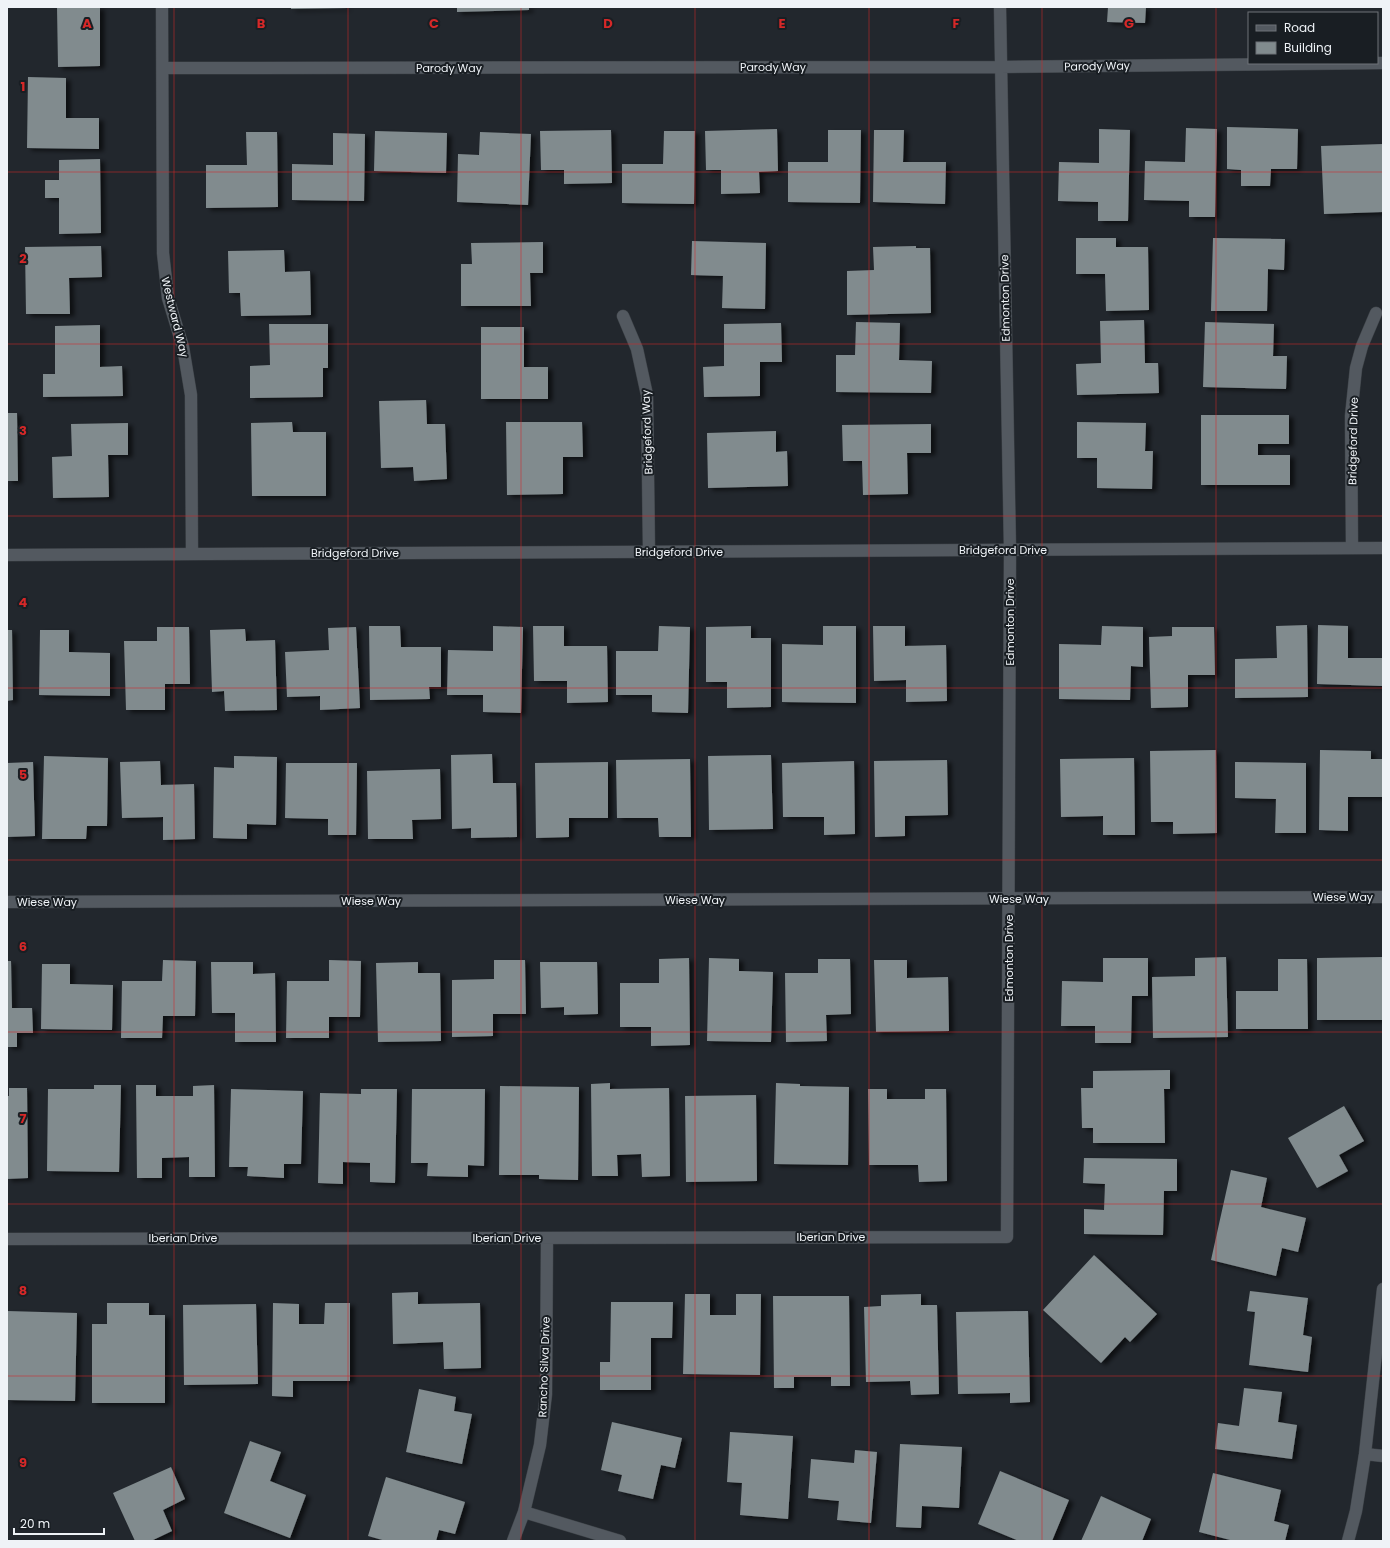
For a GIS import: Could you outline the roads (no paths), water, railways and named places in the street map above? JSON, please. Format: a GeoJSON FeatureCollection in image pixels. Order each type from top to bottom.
{"type":"FeatureCollection","features":[{"type":"Feature","properties":{"kind":"street","name":"Westward Way"},"geometry":{"type":"LineString","coordinates":[[162,7],[163,253],[168,298],[183,347],[191,395],[192,554]]}},
{"type":"Feature","properties":{"kind":"street","name":"Edmonton Drive"},"geometry":{"type":"LineString","coordinates":[[1000,7],[1010,550],[1008,1237]]}},
{"type":"Feature","properties":{"kind":"street","name":"Parody Way"},"geometry":{"type":"LineString","coordinates":[[163,68],[1000,67],[1287,64]]}},
{"type":"Feature","properties":{"kind":"street","name":"Bridgeford Drive"},"geometry":{"type":"LineString","coordinates":[[1352,548],[1352,408],[1356,368],[1362,346],[1376,313]]}},
{"type":"Feature","properties":{"kind":"street","name":"Bridgeford Way"},"geometry":{"type":"LineString","coordinates":[[623,316],[637,349],[647,395],[649,552]]}},
{"type":"Feature","properties":{"kind":"street","name":"Bridgeford Drive"},"geometry":{"type":"LineString","coordinates":[[7,555],[1383,548]]}},
{"type":"Feature","properties":{"kind":"street","name":"Wiese Way"},"geometry":{"type":"LineString","coordinates":[[7,902],[1383,897]]}},
{"type":"Feature","properties":{"kind":"street","name":"Iberian Drive"},"geometry":{"type":"LineString","coordinates":[[7,1239],[1008,1237]]}},
{"type":"Feature","properties":{"kind":"street","name":"Rancho Silva Drive"},"geometry":{"type":"LineString","coordinates":[[513,1541],[524,1512],[540,1445],[546,1394],[547,1238]]}},
{"type":"Feature","properties":{"kind":"street"},"geometry":{"type":"LineString","coordinates":[[1348,1541],[1356,1511],[1365,1454],[1383,1289]]}},
{"type":"Feature","properties":{"kind":"street"},"geometry":{"type":"LineString","coordinates":[[1365,1454],[1383,1456]]}},
{"type":"Feature","properties":{"kind":"street"},"geometry":{"type":"LineString","coordinates":[[524,1512],[620,1541]]}}]}
